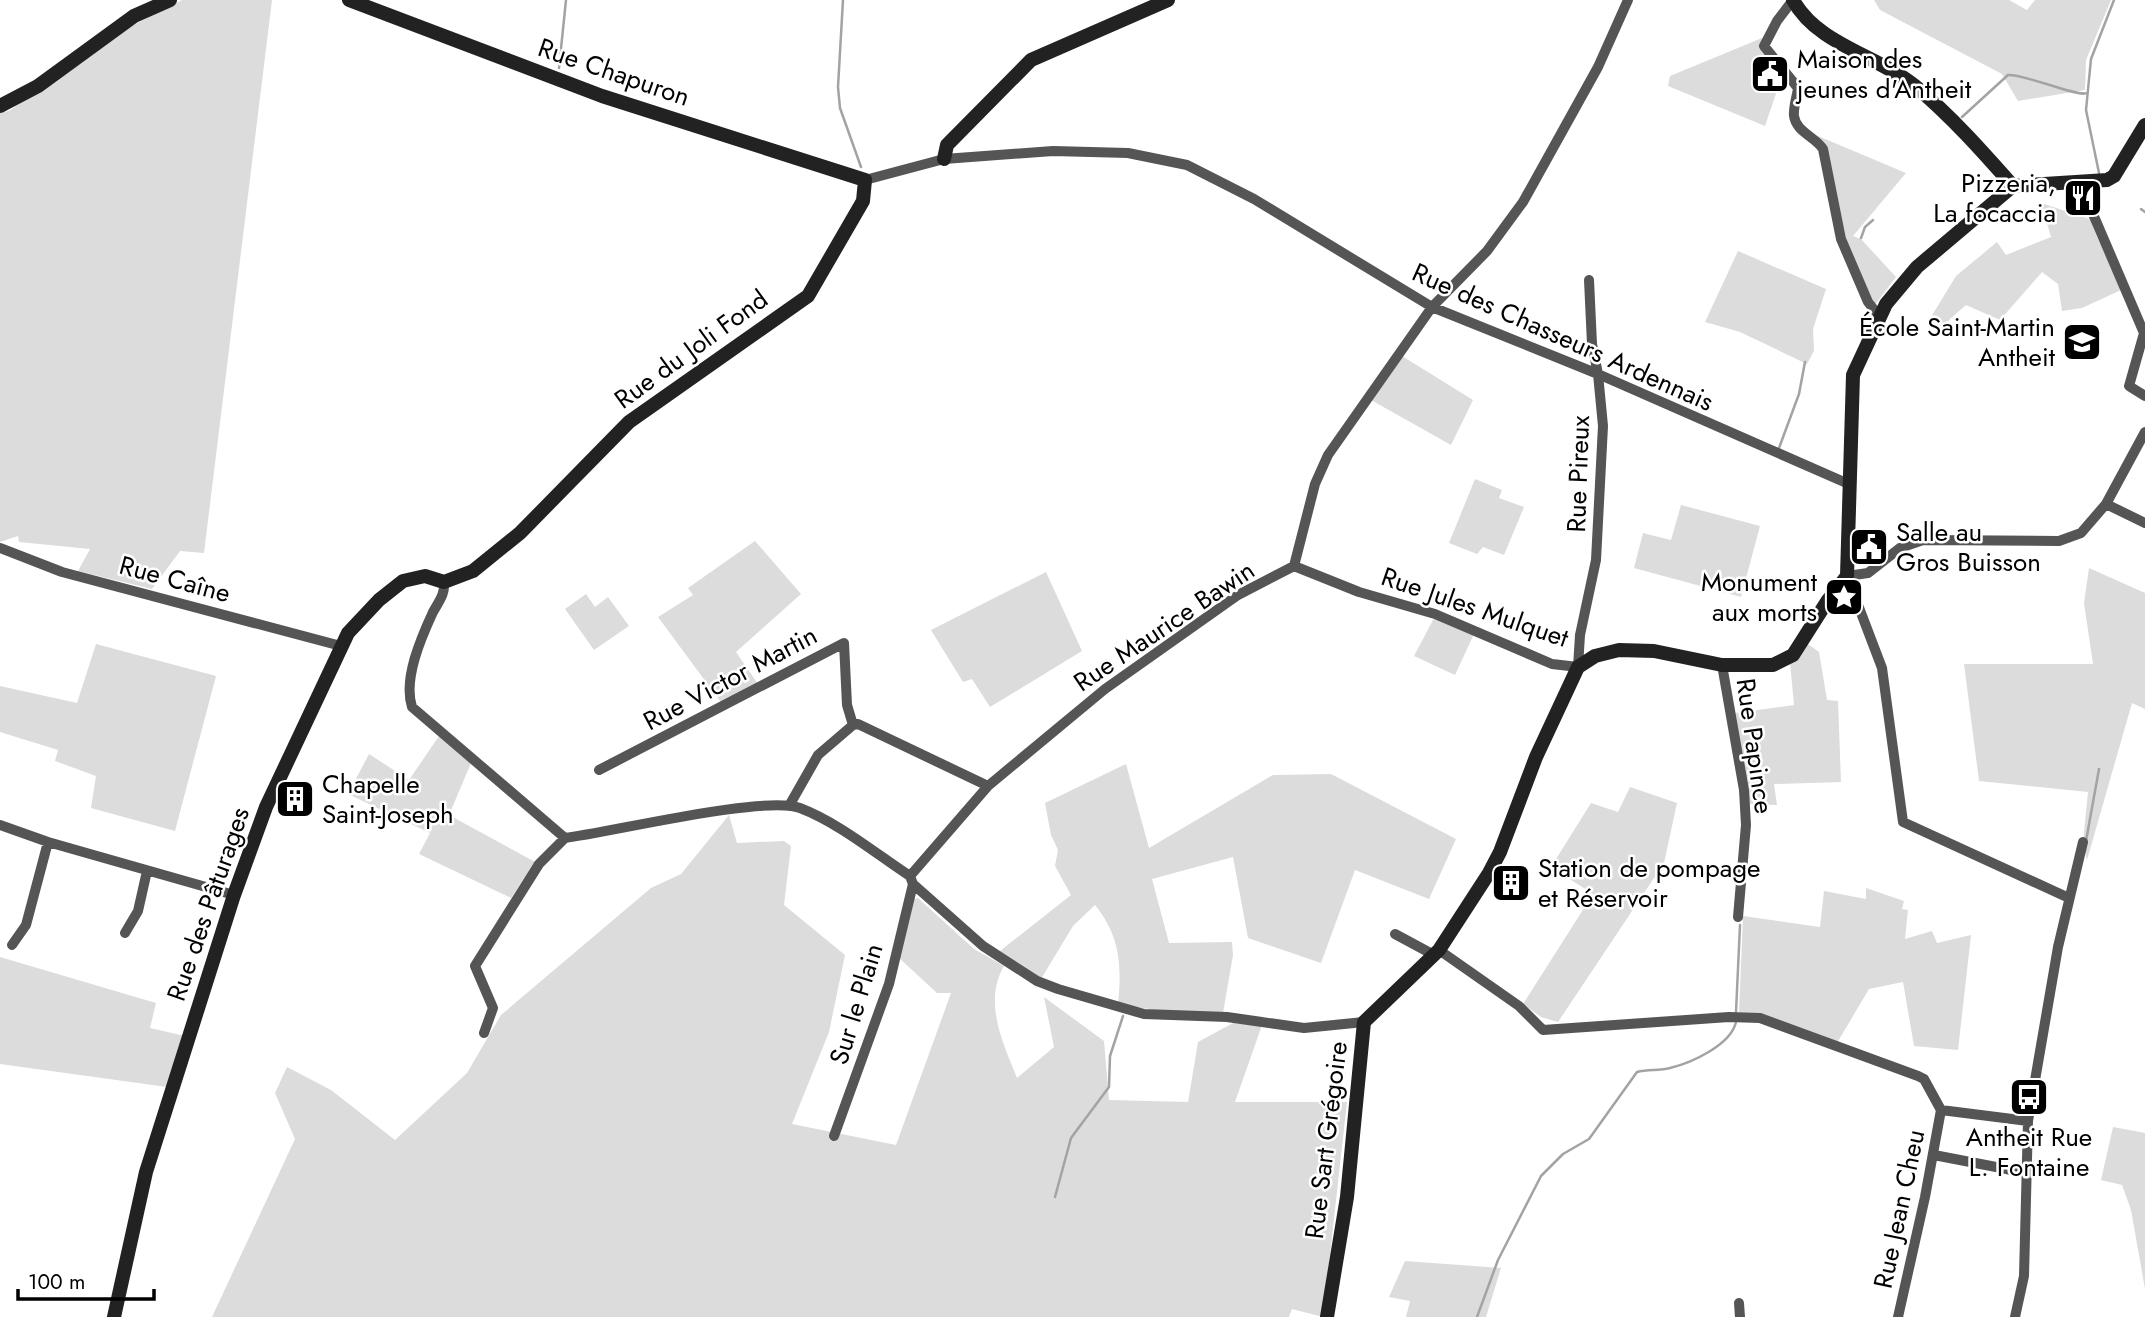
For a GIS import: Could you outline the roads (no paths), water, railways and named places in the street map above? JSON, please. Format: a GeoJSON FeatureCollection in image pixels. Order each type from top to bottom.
{"type":"FeatureCollection","features":[{"type":"Feature","properties":{"kind":"street"},"geometry":{"type":"LineString","coordinates":[[0,106],[38,86],[134,16],[170,0]]}},
{"type":"Feature","properties":{"kind":"street","name":"Rue Chapuron"},"geometry":{"type":"LineString","coordinates":[[349,0],[602,96],[865,180]]}},
{"type":"Feature","properties":{"kind":"street"},"geometry":{"type":"LineString","coordinates":[[865,180],[944,159],[947,145],[1031,60],[1168,0]]}},
{"type":"Feature","properties":{"kind":"street","name":"Rue Maurice Bawin"},"geometry":{"type":"LineString","coordinates":[[912,880],[988,786],[1105,690],[1182,633],[1238,595],[1294,566],[1315,484],[1328,455],[1432,307],[1487,251],[1523,202],[1598,67],[1628,0]]}},
{"type":"Feature","properties":{"kind":"street"},"geometry":{"type":"LineString","coordinates":[[1880,317],[1868,302],[1841,239],[1823,149],[1819,142],[1804,133],[1794,116],[1798,88],[1764,46],[1777,21],[1793,0],[1816,27],[1913,85],[1964,131],[2013,186]]}},
{"type":"Feature","properties":{"kind":"street"},"geometry":{"type":"LineString","coordinates":[[2069,898],[1903,822],[1882,668],[1847,576],[1853,374],[1880,317],[1900,284],[1917,267],[2013,186],[2097,181],[2114,176],[2145,125]]}},
{"type":"Feature","properties":{"kind":"street","name":"Rue des Chasseurs Ardennais"},"geometry":{"type":"LineString","coordinates":[[944,159],[1040,151],[1109,151],[1147,155],[1187,165],[1254,199],[1432,307],[1598,374],[1851,485]]}},
{"type":"Feature","properties":{"kind":"street","name":"Rue du Joli Fond"},"geometry":{"type":"LineString","coordinates":[[444,582],[472,571],[520,533],[593,456],[646,409],[808,296],[863,201],[865,180]]}},
{"type":"Feature","properties":{"kind":"street"},"geometry":{"type":"LineString","coordinates":[[2097,181],[2093,214],[2144,333],[2129,386],[2145,396]]}},
{"type":"Feature","properties":{"kind":"street","name":"Rue Pireux"},"geometry":{"type":"LineString","coordinates":[[1578,667],[1580,635],[1596,559],[1603,426],[1592,344],[1588,280]]}},
{"type":"Feature","properties":{"kind":"street"},"geometry":{"type":"LineString","coordinates":[[1847,576],[1868,573],[1900,548],[1923,540],[2059,541],[2081,533],[2106,504],[2145,432]]}},
{"type":"Feature","properties":{"kind":"street"},"geometry":{"type":"LineString","coordinates":[[2106,504],[2145,523]]}},
{"type":"Feature","properties":{"kind":"street","name":"Rue Caîne"},"geometry":{"type":"LineString","coordinates":[[0,548],[62,572],[341,646]]}},
{"type":"Feature","properties":{"kind":"street","name":"Rue Jules Mulquet"},"geometry":{"type":"LineString","coordinates":[[1294,566],[1359,592],[1435,614],[1552,664],[1578,667],[1595,656],[1619,650],[1654,651],[1722,665],[1773,665],[1793,655],[1828,600],[1847,576]]}},
{"type":"Feature","properties":{"kind":"street","name":"Rue des Pâturages"},"geometry":{"type":"LineString","coordinates":[[114,1317],[146,1172],[234,895],[266,807],[341,646],[361,618],[402,581],[425,576],[444,582]]}},
{"type":"Feature","properties":{"kind":"street"},"geometry":{"type":"LineString","coordinates":[[444,582],[444,593],[433,612],[410,680],[409,697],[412,707],[565,838]]}},
{"type":"Feature","properties":{"kind":"street","name":"Rue Victor Martin"},"geometry":{"type":"LineString","coordinates":[[599,770],[844,643],[847,705],[853,725]]}},
{"type":"Feature","properties":{"kind":"street","name":"Rue Papince"},"geometry":{"type":"LineString","coordinates":[[1722,665],[1744,790],[1746,825],[1738,917]]}},
{"type":"Feature","properties":{"kind":"street","name":"Rue Sart Grégoire"},"geometry":{"type":"LineString","coordinates":[[1327,1317],[1347,1197],[1364,1023],[1437,953],[1500,852],[1536,757],[1578,667]]}},
{"type":"Feature","properties":{"kind":"street"},"geometry":{"type":"LineString","coordinates":[[789,806],[818,755],[853,725],[870,729],[988,786]]}},
{"type":"Feature","properties":{"kind":"street"},"geometry":{"type":"LineString","coordinates":[[484,1033],[493,1008],[475,965],[539,864],[565,838],[736,809],[789,806],[841,831],[912,880],[983,946],[1037,981],[1058,989],[1144,1014],[1227,1017],[1304,1028],[1364,1023]]}},
{"type":"Feature","properties":{"kind":"street"},"geometry":{"type":"LineString","coordinates":[[0,825],[48,842],[234,895]]}},
{"type":"Feature","properties":{"kind":"street"},"geometry":{"type":"LineString","coordinates":[[12,945],[26,925],[48,842]]}},
{"type":"Feature","properties":{"kind":"street"},"geometry":{"type":"LineString","coordinates":[[2015,1317],[2024,1276],[2028,1121],[2069,898],[2082,842]]}},
{"type":"Feature","properties":{"kind":"street"},"geometry":{"type":"LineString","coordinates":[[125,933],[138,911],[147,871]]}},
{"type":"Feature","properties":{"kind":"street","name":"Sur le Plain"},"geometry":{"type":"LineString","coordinates":[[835,1136],[889,984],[912,880]]}},
{"type":"Feature","properties":{"kind":"street"},"geometry":{"type":"LineString","coordinates":[[1395,934],[1437,953],[1519,1006],[1542,1030],[1729,1017],[1760,1018],[1924,1079],[1941,1110],[2028,1121]]}},
{"type":"Feature","properties":{"kind":"street","name":"Rue Jean Cheu"},"geometry":{"type":"LineString","coordinates":[[1898,1317],[1934,1155],[1941,1110]]}},
{"type":"Feature","properties":{"kind":"street"},"geometry":{"type":"LineString","coordinates":[[1934,1155],[2027,1173]]}},
{"type":"Feature","properties":{"kind":"street"},"geometry":{"type":"LineString","coordinates":[[1739,1303],[1740,1317]]}},
{"type":"Feature","properties":{"kind":"waterway"},"geometry":{"type":"LineString","coordinates":[[559,68],[566,0]]}},
{"type":"Feature","properties":{"kind":"waterway"},"geometry":{"type":"LineString","coordinates":[[843,0],[838,87],[840,108],[861,167]]}},
{"type":"Feature","properties":{"kind":"waterway"},"geometry":{"type":"LineString","coordinates":[[2099,173],[2086,110],[2091,59],[2114,0]]}},
{"type":"Feature","properties":{"kind":"waterway"},"geometry":{"type":"LineString","coordinates":[[1962,117],[2008,75],[2087,93]]}},
{"type":"Feature","properties":{"kind":"waterway"},"geometry":{"type":"LineString","coordinates":[[2141,209],[2145,212]]}},
{"type":"Feature","properties":{"kind":"waterway"},"geometry":{"type":"LineString","coordinates":[[1861,238],[1865,227],[1873,220]]}},
{"type":"Feature","properties":{"kind":"waterway"},"geometry":{"type":"LineString","coordinates":[[1779,448],[1799,394],[1805,362]]}},
{"type":"Feature","properties":{"kind":"waterway"},"geometry":{"type":"LineString","coordinates":[[2086,841],[2099,769]]}},
{"type":"Feature","properties":{"kind":"waterway"},"geometry":{"type":"LineString","coordinates":[[1736,1012],[1740,925]]}},
{"type":"Feature","properties":{"kind":"waterway"},"geometry":{"type":"LineString","coordinates":[[1055,1197],[1071,1138],[1109,1087],[1110,1056],[1123,1016]]}},
{"type":"Feature","properties":{"kind":"waterway"},"geometry":{"type":"LineString","coordinates":[[1477,1317],[1498,1260],[1541,1176],[1563,1154],[1589,1139],[1637,1072],[1670,1068],[1709,1052],[1727,1038],[1736,1022]]}},
{"type":"Feature","properties":{"kind":"place","name":"Maison des jeunes d'Antheit"},"geometry":{"type":"Point","coordinates":[1770,74]}},
{"type":"Feature","properties":{"kind":"place","name":"Pizzeria, La focaccia"},"geometry":{"type":"Point","coordinates":[2083,198]}},
{"type":"Feature","properties":{"kind":"place","name":"École Saint-Martin Antheit"},"geometry":{"type":"Point","coordinates":[2082,342]}},
{"type":"Feature","properties":{"kind":"place","name":"Salle au Gros Buisson"},"geometry":{"type":"Point","coordinates":[1869,547]}},
{"type":"Feature","properties":{"kind":"place","name":"Monument aux morts"},"geometry":{"type":"Point","coordinates":[1844,597]}},
{"type":"Feature","properties":{"kind":"place","name":"Chapelle Saint-Joseph"},"geometry":{"type":"Point","coordinates":[295,799]}},
{"type":"Feature","properties":{"kind":"place","name":"Station de pompage et Réservoir"},"geometry":{"type":"Point","coordinates":[1511,883]}},
{"type":"Feature","properties":{"kind":"place","name":"Antheit Rue L. Fontaine"},"geometry":{"type":"Point","coordinates":[2029,1097]}}]}
